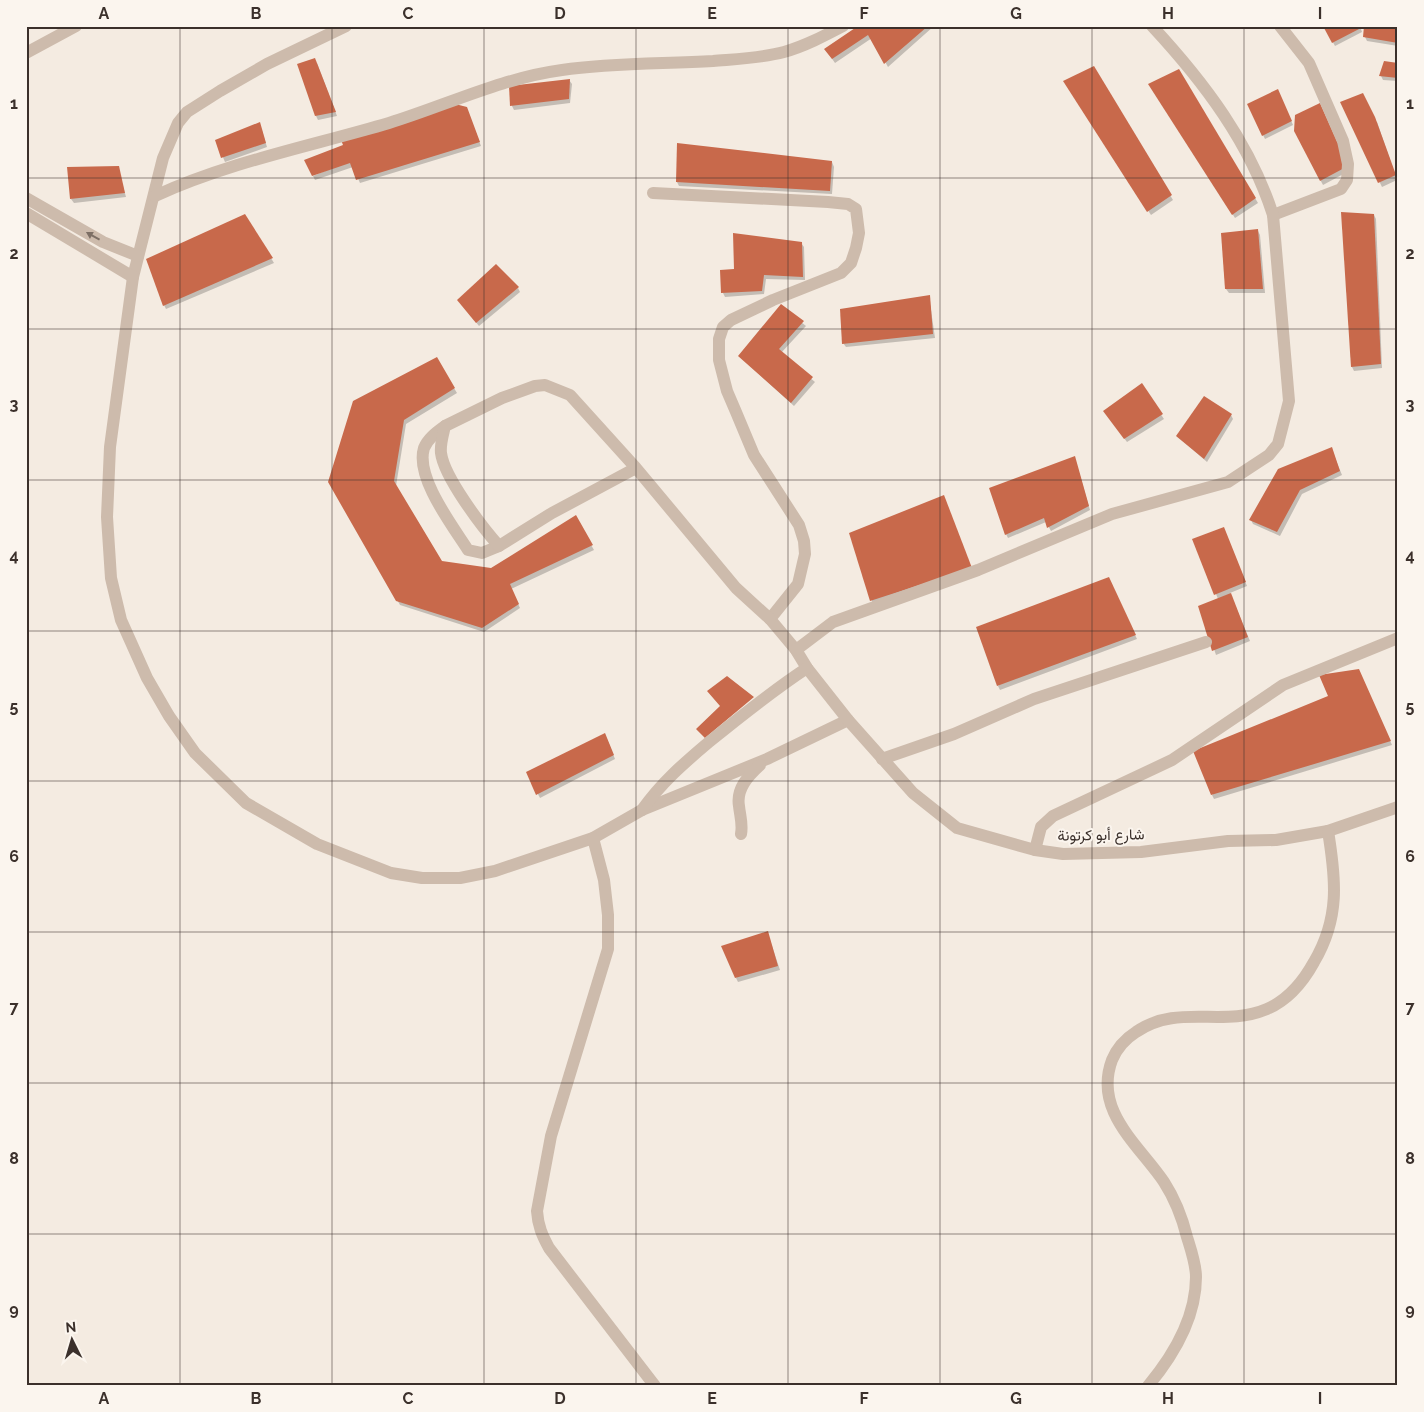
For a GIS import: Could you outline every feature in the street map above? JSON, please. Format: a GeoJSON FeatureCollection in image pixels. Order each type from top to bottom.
{"type":"FeatureCollection","features":[{"type":"Feature","properties":{"kind":"street"},"geometry":{"type":"LineString","coordinates":[[26,53],[76,26]]}},
{"type":"Feature","properties":{"kind":"street"},"geometry":{"type":"LineString","coordinates":[[346,26],[267,64],[187,112],[178,123],[170,138],[133,277],[110,447],[107,517],[112,578],[121,620],[147,678],[169,716],[194,753],[246,803],[281,825],[317,844],[391,872],[422,878],[460,878],[495,871],[593,838],[642,810],[767,758],[848,720]]}},
{"type":"Feature","properties":{"kind":"street"},"geometry":{"type":"LineString","coordinates":[[155,196],[184,183],[239,165],[391,122],[490,87],[531,76],[562,70],[735,59],[782,53],[801,47],[843,26]]}},
{"type":"Feature","properties":{"kind":"street"},"geometry":{"type":"LineString","coordinates":[[796,650],[833,622],[978,570],[1112,514],[1228,482],[1269,455],[1278,444],[1289,401],[1273,215],[1265,190],[1238,135],[1186,62],[1152,26]]}},
{"type":"Feature","properties":{"kind":"street"},"geometry":{"type":"LineString","coordinates":[[1273,215],[1341,190],[1347,180],[1348,164],[1337,125],[1309,63],[1280,26]]}},
{"type":"Feature","properties":{"kind":"street"},"geometry":{"type":"LineString","coordinates":[[653,193],[828,202],[848,204],[856,209],[859,233],[856,248],[851,263],[841,273],[772,300],[731,320],[723,327],[719,339],[719,360],[733,405],[754,455],[799,525],[804,541],[805,554],[798,584],[770,619]]}},
{"type":"Feature","properties":{"kind":"street"},"geometry":{"type":"LineString","coordinates":[[26,198],[104,242],[138,256]]}},
{"type":"Feature","properties":{"kind":"street"},"geometry":{"type":"LineString","coordinates":[[26,213],[133,277]]}},
{"type":"Feature","properties":{"kind":"street","name":"شارع أبو كرتونة"},"geometry":{"type":"LineString","coordinates":[[636,468],[552,513],[499,546],[482,553],[468,550],[425,477],[422,459],[424,447],[430,438],[446,426],[502,398],[535,386],[545,385],[570,396],[636,468],[736,588],[770,619],[796,650],[807,668],[848,720],[882,759],[913,793],[957,828],[1035,850],[1063,854],[1141,852],[1228,841],[1276,840],[1328,831],[1398,807]]}},
{"type":"Feature","properties":{"kind":"street"},"geometry":{"type":"LineString","coordinates":[[446,426],[442,447],[444,463],[479,523],[499,546]]}},
{"type":"Feature","properties":{"kind":"street"},"geometry":{"type":"LineString","coordinates":[[1035,850],[1041,827],[1053,816],[1172,760],[1283,685],[1398,638]]}},
{"type":"Feature","properties":{"kind":"street"},"geometry":{"type":"LineString","coordinates":[[882,759],[954,734],[1034,699],[1206,642]]}},
{"type":"Feature","properties":{"kind":"street"},"geometry":{"type":"LineString","coordinates":[[642,810],[656,789],[681,766],[756,703],[807,668]]}},
{"type":"Feature","properties":{"kind":"street"},"geometry":{"type":"LineString","coordinates":[[741,834],[742,824],[738,804],[745,779],[767,758]]}},
{"type":"Feature","properties":{"kind":"street"},"geometry":{"type":"LineString","coordinates":[[1148,1386],[1166,1365],[1183,1333],[1196,1278],[1192,1253],[1180,1212],[1164,1182],[1126,1136],[1113,1110],[1108,1082],[1112,1061],[1118,1047],[1149,1023],[1164,1018],[1184,1016],[1226,1018],[1250,1014],[1266,1010],[1294,990],[1326,943],[1332,920],[1336,890],[1328,831]]}},
{"type":"Feature","properties":{"kind":"street"},"geometry":{"type":"LineString","coordinates":[[593,838],[604,880],[608,915],[608,949],[551,1136],[537,1211],[538,1222],[540,1233],[549,1248],[655,1386]]}},
{"type":"Feature","properties":{"kind":"building"},"geometry":{"type":"Polygon","coordinates":[[[858,26],[928,26],[884,64],[868,35],[832,59],[824,49],[858,26]]]}},
{"type":"Feature","properties":{"kind":"building"},"geometry":{"type":"Polygon","coordinates":[[[1323,26],[1360,26],[1361,28],[1332,43],[1323,26]]]}},
{"type":"Feature","properties":{"kind":"building"},"geometry":{"type":"Polygon","coordinates":[[[1364,26],[1398,26],[1398,43],[1363,37],[1364,26]]]}},
{"type":"Feature","properties":{"kind":"building"},"geometry":{"type":"Polygon","coordinates":[[[315,58],[336,112],[315,116],[297,64],[315,58]]]}},
{"type":"Feature","properties":{"kind":"building"},"geometry":{"type":"Polygon","coordinates":[[[1384,61],[1398,63],[1398,78],[1379,76],[1384,61]]]}},
{"type":"Feature","properties":{"kind":"building"},"geometry":{"type":"Polygon","coordinates":[[[1094,66],[1172,195],[1147,212],[1063,81],[1094,66]]]}},
{"type":"Feature","properties":{"kind":"building"},"geometry":{"type":"Polygon","coordinates":[[[1179,69],[1256,198],[1232,215],[1148,84],[1179,69]]]}},
{"type":"Feature","properties":{"kind":"building"},"geometry":{"type":"Polygon","coordinates":[[[570,79],[569,99],[510,106],[509,86],[570,79]]]}},
{"type":"Feature","properties":{"kind":"building"},"geometry":{"type":"Polygon","coordinates":[[[1278,89],[1292,121],[1262,136],[1247,104],[1278,89]]]}},
{"type":"Feature","properties":{"kind":"building"},"geometry":{"type":"Polygon","coordinates":[[[1363,93],[1375,117],[1396,175],[1378,183],[1340,102],[1363,93]]]}},
{"type":"Feature","properties":{"kind":"building"},"geometry":{"type":"Polygon","coordinates":[[[1320,103],[1348,166],[1320,181],[1294,131],[1295,115],[1320,103]]]}},
{"type":"Feature","properties":{"kind":"building"},"geometry":{"type":"Polygon","coordinates":[[[455,104],[467,107],[480,142],[356,180],[350,163],[312,176],[304,160],[343,145],[341,140],[455,104]]]}},
{"type":"Feature","properties":{"kind":"building"},"geometry":{"type":"Polygon","coordinates":[[[260,122],[266,143],[221,158],[215,140],[260,122]]]}},
{"type":"Feature","properties":{"kind":"building"},"geometry":{"type":"Polygon","coordinates":[[[677,143],[832,161],[830,191],[676,182],[677,143]]]}},
{"type":"Feature","properties":{"kind":"building"},"geometry":{"type":"Polygon","coordinates":[[[119,166],[125,193],[70,199],[67,167],[119,166]]]}},
{"type":"Feature","properties":{"kind":"building"},"geometry":{"type":"Polygon","coordinates":[[[1341,212],[1374,214],[1381,364],[1351,367],[1341,212]]]}},
{"type":"Feature","properties":{"kind":"building"},"geometry":{"type":"Polygon","coordinates":[[[245,214],[273,258],[163,306],[146,259],[245,214]]]}},
{"type":"Feature","properties":{"kind":"building"},"geometry":{"type":"Polygon","coordinates":[[[1258,229],[1263,289],[1225,289],[1221,233],[1258,229]]]}},
{"type":"Feature","properties":{"kind":"building"},"geometry":{"type":"Polygon","coordinates":[[[733,233],[802,242],[803,277],[764,275],[762,291],[721,293],[720,270],[734,269],[733,233]]]}},
{"type":"Feature","properties":{"kind":"building"},"geometry":{"type":"Polygon","coordinates":[[[496,264],[519,287],[476,323],[457,300],[496,264]]]}},
{"type":"Feature","properties":{"kind":"building"},"geometry":{"type":"Polygon","coordinates":[[[930,295],[933,334],[842,344],[840,309],[930,295]]]}},
{"type":"Feature","properties":{"kind":"building"},"geometry":{"type":"Polygon","coordinates":[[[781,304],[804,321],[779,349],[813,377],[791,403],[738,356],[781,304]]]}},
{"type":"Feature","properties":{"kind":"building"},"geometry":{"type":"Polygon","coordinates":[[[437,357],[455,388],[404,420],[394,481],[442,561],[491,568],[576,515],[593,545],[510,584],[519,604],[482,628],[396,601],[328,482],[353,401],[437,357]]]}},
{"type":"Feature","properties":{"kind":"building"},"geometry":{"type":"Polygon","coordinates":[[[1142,383],[1163,414],[1124,439],[1103,411],[1142,383]]]}},
{"type":"Feature","properties":{"kind":"building"},"geometry":{"type":"Polygon","coordinates":[[[1204,396],[1232,414],[1204,459],[1176,436],[1204,396]]]}},
{"type":"Feature","properties":{"kind":"building"},"geometry":{"type":"Polygon","coordinates":[[[1332,447],[1340,471],[1300,490],[1277,532],[1249,520],[1278,469],[1332,447]]]}},
{"type":"Feature","properties":{"kind":"building"},"geometry":{"type":"Polygon","coordinates":[[[1075,456],[1089,506],[1047,528],[1044,518],[1005,535],[989,488],[1075,456]]]}},
{"type":"Feature","properties":{"kind":"building"},"geometry":{"type":"Polygon","coordinates":[[[944,495],[972,568],[870,601],[849,533],[944,495]]]}},
{"type":"Feature","properties":{"kind":"building"},"geometry":{"type":"Polygon","coordinates":[[[1224,527],[1246,582],[1214,595],[1192,539],[1224,527]]]}},
{"type":"Feature","properties":{"kind":"building"},"geometry":{"type":"Polygon","coordinates":[[[1109,577],[1136,635],[997,686],[976,627],[1109,577]]]}},
{"type":"Feature","properties":{"kind":"building"},"geometry":{"type":"Polygon","coordinates":[[[1231,593],[1248,637],[1212,651],[1198,606],[1231,593]]]}},
{"type":"Feature","properties":{"kind":"building"},"geometry":{"type":"Polygon","coordinates":[[[1359,669],[1391,741],[1211,795],[1193,751],[1328,696],[1319,675],[1359,669]]]}},
{"type":"Feature","properties":{"kind":"building"},"geometry":{"type":"Polygon","coordinates":[[[727,676],[754,697],[705,738],[696,729],[720,706],[707,691],[727,676]]]}},
{"type":"Feature","properties":{"kind":"building"},"geometry":{"type":"Polygon","coordinates":[[[605,733],[614,755],[536,795],[526,772],[605,733]]]}},
{"type":"Feature","properties":{"kind":"building"},"geometry":{"type":"Polygon","coordinates":[[[768,931],[778,966],[735,978],[721,946],[768,931]]]}}]}
